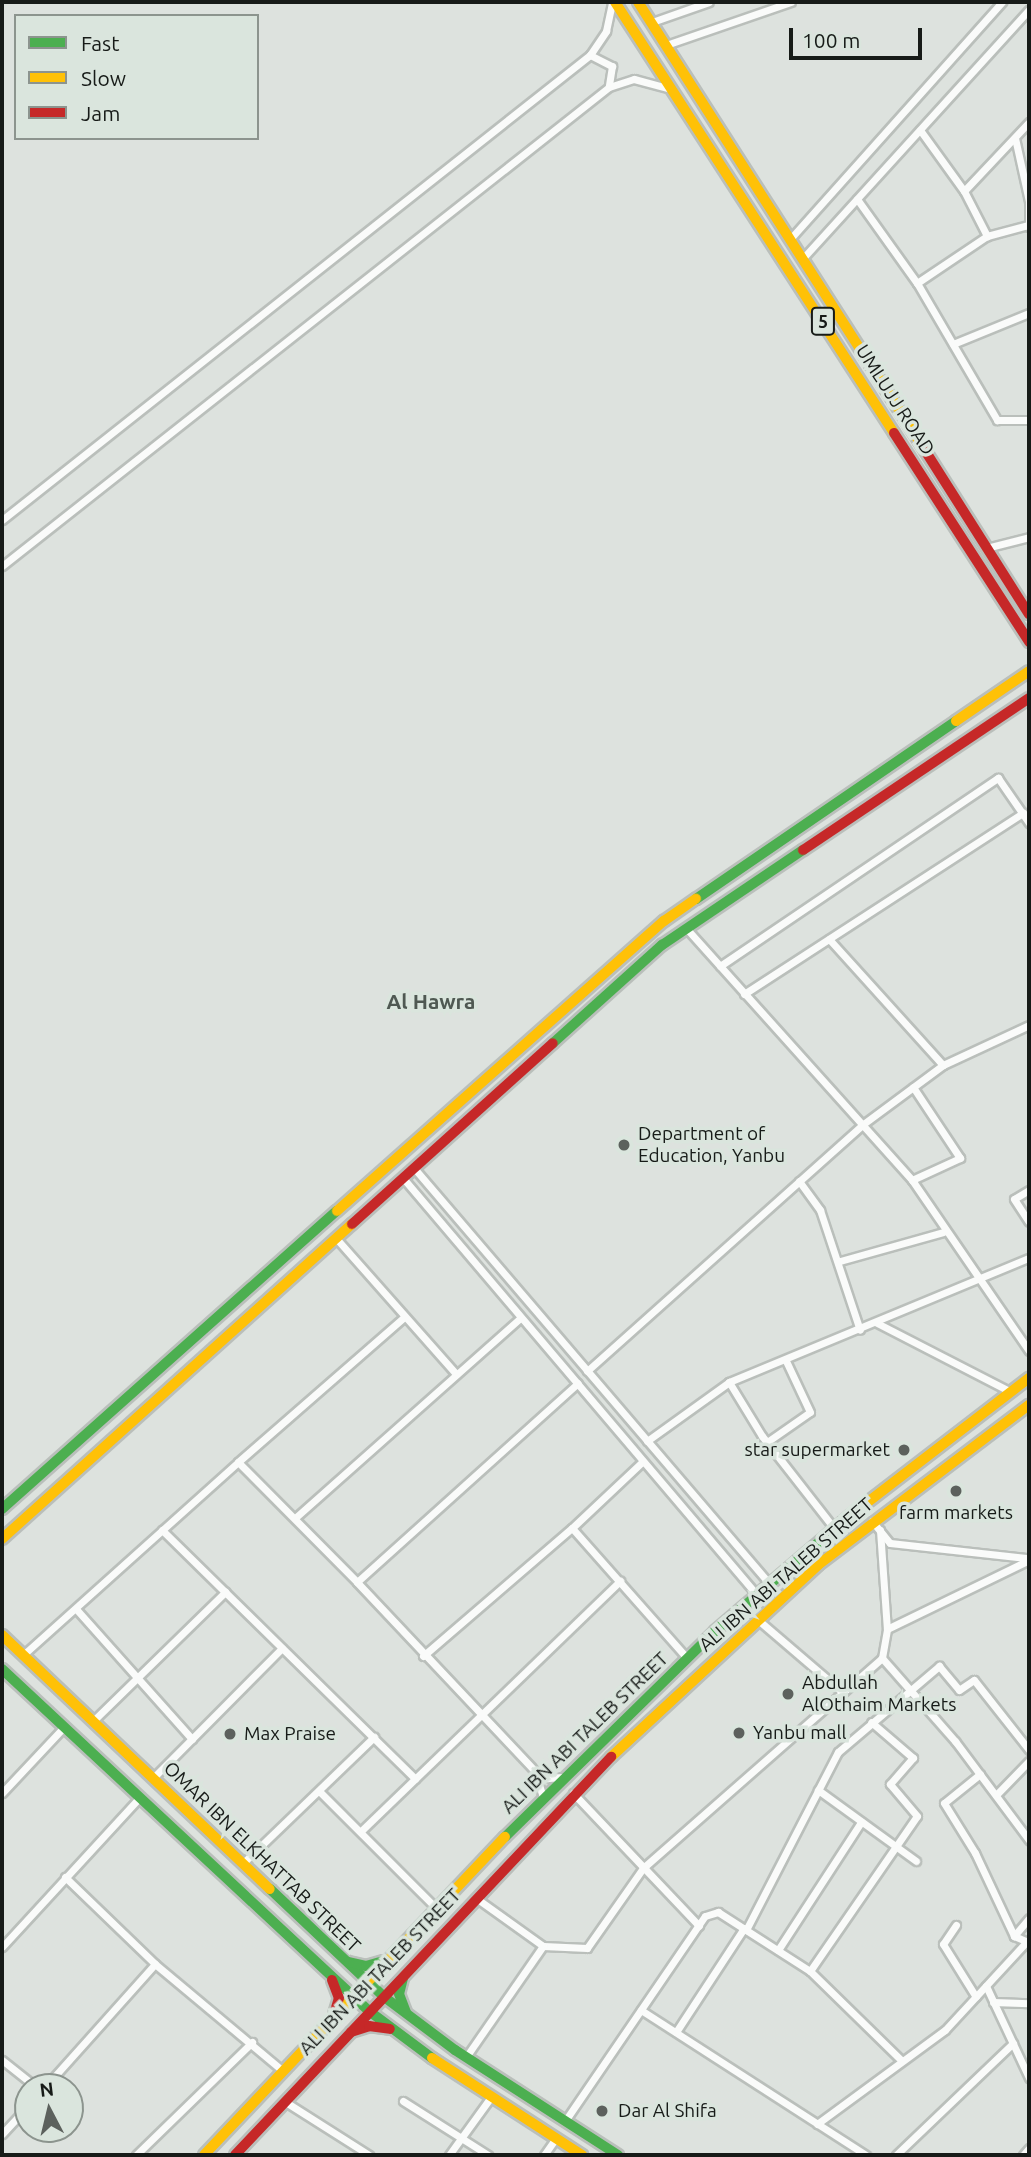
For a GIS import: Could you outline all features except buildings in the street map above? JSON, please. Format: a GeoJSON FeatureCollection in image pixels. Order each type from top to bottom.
{"type":"FeatureCollection","features":[{"type":"Feature","properties":{"kind":"main road","name":"UMLUJJ ROAD"},"geometry":{"type":"LineString","coordinates":[[614,2],[674,90],[1029,642]]}},
{"type":"Feature","properties":{"kind":"main road","name":"UMLUJJ ROAD"},"geometry":{"type":"LineString","coordinates":[[638,2],[804,257],[1029,614]]}},
{"type":"Feature","properties":{"kind":"main road"},"geometry":{"type":"LineString","coordinates":[[2,1509],[301,1238],[664,921],[729,872],[1029,671]]}},
{"type":"Feature","properties":{"kind":"main road"},"geometry":{"type":"LineString","coordinates":[[2,1539],[335,1237],[686,928],[1029,698]]}},
{"type":"Feature","properties":{"kind":"main road","name":"ALI IBN ABI TALEB STREET"},"geometry":{"type":"LineString","coordinates":[[204,2155],[543,1797],[687,1658],[833,1527],[1029,1378]]}},
{"type":"Feature","properties":{"kind":"main road","name":"ALI IBN ABI TALEB STREET"},"geometry":{"type":"LineString","coordinates":[[235,2155],[345,2034],[573,1793],[757,1619],[1029,1405]]}},
{"type":"Feature","properties":{"kind":"main road","name":"OMAR IBN ELKHATTAB STREET"},"geometry":{"type":"LineString","coordinates":[[2,1635],[383,1996],[466,2057],[618,2155]]}},
{"type":"Feature","properties":{"kind":"main road","name":"OMAR IBN ELKHATTAB STREET"},"geometry":{"type":"LineString","coordinates":[[2,1669],[369,2011],[491,2098],[582,2155]]}},
{"type":"Feature","properties":{"kind":"main road"},"geometry":{"type":"LineString","coordinates":[[343,1959],[366,1966],[389,1958]]}},
{"type":"Feature","properties":{"kind":"main road"},"geometry":{"type":"LineString","coordinates":[[404,1973],[399,1994],[407,2015]]}},
{"type":"Feature","properties":{"kind":"main road"},"geometry":{"type":"LineString","coordinates":[[329,1975],[339,1998],[331,2020]]}},
{"type":"Feature","properties":{"kind":"main road"},"geometry":{"type":"LineString","coordinates":[[345,2034],[369,2026],[394,2030]]}},
{"type":"Feature","properties":{"kind":"street"},"geometry":{"type":"LineString","coordinates":[[2,520],[590,55],[606,31],[614,2]]}},
{"type":"Feature","properties":{"kind":"street"},"geometry":{"type":"LineString","coordinates":[[652,22],[709,2]]}},
{"type":"Feature","properties":{"kind":"street"},"geometry":{"type":"LineString","coordinates":[[665,45],[791,2]]}},
{"type":"Feature","properties":{"kind":"street"},"geometry":{"type":"LineString","coordinates":[[791,238],[1002,2]]}},
{"type":"Feature","properties":{"kind":"street"},"geometry":{"type":"LineString","coordinates":[[804,257],[1029,10]]}},
{"type":"Feature","properties":{"kind":"street"},"geometry":{"type":"LineString","coordinates":[[590,55],[612,66],[609,87]]}},
{"type":"Feature","properties":{"kind":"street"},"geometry":{"type":"LineString","coordinates":[[2,566],[609,87],[634,79],[674,90]]}},
{"type":"Feature","properties":{"kind":"street"},"geometry":{"type":"LineString","coordinates":[[964,191],[1029,122]]}},
{"type":"Feature","properties":{"kind":"street"},"geometry":{"type":"LineString","coordinates":[[920,130],[964,191],[987,236]]}},
{"type":"Feature","properties":{"kind":"street"},"geometry":{"type":"LineString","coordinates":[[917,283],[987,236],[1029,226],[1029,201],[1015,138]]}},
{"type":"Feature","properties":{"kind":"street"},"geometry":{"type":"LineString","coordinates":[[857,199],[917,283],[998,420],[1029,420]]}},
{"type":"Feature","properties":{"kind":"street"},"geometry":{"type":"LineString","coordinates":[[953,344],[1029,313]]}},
{"type":"Feature","properties":{"kind":"street"},"geometry":{"type":"LineString","coordinates":[[986,549],[1029,537]]}},
{"type":"Feature","properties":{"kind":"street"},"geometry":{"type":"LineString","coordinates":[[720,967],[998,778],[1029,822]]}},
{"type":"Feature","properties":{"kind":"street"},"geometry":{"type":"LineString","coordinates":[[744,994],[1023,813]]}},
{"type":"Feature","properties":{"kind":"street"},"geometry":{"type":"LineString","coordinates":[[686,928],[912,1180],[943,1232],[979,1278],[1029,1351]]}},
{"type":"Feature","properties":{"kind":"street"},"geometry":{"type":"LineString","coordinates":[[829,939],[943,1065]]}},
{"type":"Feature","properties":{"kind":"street"},"geometry":{"type":"LineString","coordinates":[[587,1371],[862,1125],[943,1065],[1029,1024]]}},
{"type":"Feature","properties":{"kind":"street"},"geometry":{"type":"LineString","coordinates":[[912,1180],[960,1158],[913,1087]]}},
{"type":"Feature","properties":{"kind":"street"},"geometry":{"type":"LineString","coordinates":[[414,1168],[769,1583]]}},
{"type":"Feature","properties":{"kind":"street"},"geometry":{"type":"LineString","coordinates":[[404,1178],[757,1595]]}},
{"type":"Feature","properties":{"kind":"street"},"geometry":{"type":"LineString","coordinates":[[799,1181],[820,1210],[840,1261],[860,1330]]}},
{"type":"Feature","properties":{"kind":"street"},"geometry":{"type":"LineString","coordinates":[[1029,1190],[1014,1199],[1029,1222]]}},
{"type":"Feature","properties":{"kind":"street"},"geometry":{"type":"LineString","coordinates":[[840,1261],[943,1232]]}},
{"type":"Feature","properties":{"kind":"street"},"geometry":{"type":"LineString","coordinates":[[335,1237],[456,1374]]}},
{"type":"Feature","properties":{"kind":"street"},"geometry":{"type":"LineString","coordinates":[[648,1441],[729,1382],[786,1361],[1029,1258]]}},
{"type":"Feature","properties":{"kind":"street"},"geometry":{"type":"LineString","coordinates":[[23,1655],[77,1610],[162,1530],[404,1317]]}},
{"type":"Feature","properties":{"kind":"street"},"geometry":{"type":"LineString","coordinates":[[295,1518],[521,1317]]}},
{"type":"Feature","properties":{"kind":"street"},"geometry":{"type":"LineString","coordinates":[[877,1323],[1011,1392]]}},
{"type":"Feature","properties":{"kind":"street"},"geometry":{"type":"LineString","coordinates":[[767,1442],[810,1412],[786,1361]]}},
{"type":"Feature","properties":{"kind":"street"},"geometry":{"type":"LineString","coordinates":[[729,1382],[767,1442],[833,1527]]}},
{"type":"Feature","properties":{"kind":"street"},"geometry":{"type":"LineString","coordinates":[[358,1582],[578,1383]]}},
{"type":"Feature","properties":{"kind":"street"},"geometry":{"type":"LineString","coordinates":[[239,1462],[358,1582],[479,1716],[534,1770],[548,1778],[563,1777]]}},
{"type":"Feature","properties":{"kind":"street"},"geometry":{"type":"LineString","coordinates":[[423,1656],[572,1528],[642,1462]]}},
{"type":"Feature","properties":{"kind":"street"},"geometry":{"type":"LineString","coordinates":[[876,1526],[890,1543],[1029,1558]]}},
{"type":"Feature","properties":{"kind":"street"},"geometry":{"type":"LineString","coordinates":[[476,1898],[543,1946],[587,1948],[643,1868],[881,1658],[887,1629],[876,1526]]}},
{"type":"Feature","properties":{"kind":"street"},"geometry":{"type":"LineString","coordinates":[[572,1528],[687,1658]]}},
{"type":"Feature","properties":{"kind":"street"},"geometry":{"type":"LineString","coordinates":[[162,1530],[415,1779]]}},
{"type":"Feature","properties":{"kind":"street"},"geometry":{"type":"LineString","coordinates":[[887,1629],[1029,1558]]}},
{"type":"Feature","properties":{"kind":"street"},"geometry":{"type":"LineString","coordinates":[[362,1830],[620,1581]]}},
{"type":"Feature","properties":{"kind":"street"},"geometry":{"type":"LineString","coordinates":[[93,1721],[225,1592]]}},
{"type":"Feature","properties":{"kind":"street"},"geometry":{"type":"LineString","coordinates":[[77,1610],[192,1738]]}},
{"type":"Feature","properties":{"kind":"street"},"geometry":{"type":"LineString","coordinates":[[757,1619],[841,1691]]}},
{"type":"Feature","properties":{"kind":"street"},"geometry":{"type":"LineString","coordinates":[[153,1778],[282,1648]]}},
{"type":"Feature","properties":{"kind":"street"},"geometry":{"type":"LineString","coordinates":[[881,1658],[980,1774],[1029,1840]]}},
{"type":"Feature","properties":{"kind":"street"},"geometry":{"type":"LineString","coordinates":[[676,2032],[745,1929],[838,1752],[909,1688],[939,1666],[959,1690],[974,1680],[1029,1750]]}},
{"type":"Feature","properties":{"kind":"street"},"geometry":{"type":"LineString","coordinates":[[810,1971],[917,1816],[890,1784],[912,1758],[871,1722]]}},
{"type":"Feature","properties":{"kind":"street"},"geometry":{"type":"LineString","coordinates":[[2,1793],[64,1727]]}},
{"type":"Feature","properties":{"kind":"street"},"geometry":{"type":"LineString","coordinates":[[243,1863],[374,1737]]}},
{"type":"Feature","properties":{"kind":"street"},"geometry":{"type":"LineString","coordinates":[[996,1795],[1029,1761]]}},
{"type":"Feature","properties":{"kind":"street"},"geometry":{"type":"LineString","coordinates":[[534,1770],[543,1797]]}},
{"type":"Feature","properties":{"kind":"street"},"geometry":{"type":"LineString","coordinates":[[817,2124],[945,2030],[1028,1942],[1014,1936],[975,1853],[944,1803],[980,1774]]}},
{"type":"Feature","properties":{"kind":"street"},"geometry":{"type":"LineString","coordinates":[[818,1790],[916,1861]]}},
{"type":"Feature","properties":{"kind":"street"},"geometry":{"type":"LineString","coordinates":[[319,1791],[362,1830],[436,1908]]}},
{"type":"Feature","properties":{"kind":"street"},"geometry":{"type":"LineString","coordinates":[[573,1793],[698,1926]]}},
{"type":"Feature","properties":{"kind":"street"},"geometry":{"type":"LineString","coordinates":[[2,1947],[139,1798]]}},
{"type":"Feature","properties":{"kind":"street"},"geometry":{"type":"LineString","coordinates":[[778,1950],[862,1822]]}},
{"type":"Feature","properties":{"kind":"street"},"geometry":{"type":"LineString","coordinates":[[65,1877],[155,1964],[283,2070]]}},
{"type":"Feature","properties":{"kind":"street"},"geometry":{"type":"LineString","coordinates":[[565,2121],[705,1916],[718,1912],[810,1971],[901,2060]]}},
{"type":"Feature","properties":{"kind":"street"},"geometry":{"type":"LineString","coordinates":[[1014,1936],[1029,1918]]}},
{"type":"Feature","properties":{"kind":"street"},"geometry":{"type":"LineString","coordinates":[[956,1925],[943,1944],[976,1997]]}},
{"type":"Feature","properties":{"kind":"street"},"geometry":{"type":"LineString","coordinates":[[466,2057],[543,1946]]}},
{"type":"Feature","properties":{"kind":"street"},"geometry":{"type":"LineString","coordinates":[[58,2073],[155,1964]]}},
{"type":"Feature","properties":{"kind":"street"},"geometry":{"type":"LineString","coordinates":[[986,1986],[1029,2078]]}},
{"type":"Feature","properties":{"kind":"street"},"geometry":{"type":"LineString","coordinates":[[993,2002],[1029,2003]]}},
{"type":"Feature","properties":{"kind":"street"},"geometry":{"type":"LineString","coordinates":[[641,2010],[866,2155]]}},
{"type":"Feature","properties":{"kind":"street"},"geometry":{"type":"LineString","coordinates":[[136,2155],[252,2042]]}},
{"type":"Feature","properties":{"kind":"street"},"geometry":{"type":"LineString","coordinates":[[896,2155],[1013,2043]]}},
{"type":"Feature","properties":{"kind":"street"},"geometry":{"type":"LineString","coordinates":[[2,2060],[18,2073]]}},
{"type":"Feature","properties":{"kind":"street"},"geometry":{"type":"LineString","coordinates":[[449,2155],[491,2098]]}},
{"type":"Feature","properties":{"kind":"street"},"geometry":{"type":"LineString","coordinates":[[283,2101],[369,2155]]}},
{"type":"Feature","properties":{"kind":"street"},"geometry":{"type":"LineString","coordinates":[[403,2101],[488,2155]]}},
{"type":"Feature","properties":{"kind":"street"},"geometry":{"type":"LineString","coordinates":[[2,2134],[14,2121]]}},
{"type":"Feature","properties":{"kind":"street"},"geometry":{"type":"LineString","coordinates":[[544,2155],[555,2138]]}},
{"type":"Feature","properties":{"kind":"street"},"geometry":{"type":"LineString","coordinates":[[1023,2155],[1029,2148]]}},
{"type":"Feature","properties":{"kind":"traffic: fast"},"geometry":{"type":"LineString","coordinates":[[696,899],[956,721]]}},
{"type":"Feature","properties":{"kind":"traffic: fast"},"geometry":{"type":"LineString","coordinates":[[553,1043],[662,945],[803,850]]}},
{"type":"Feature","properties":{"kind":"traffic: fast"},"geometry":{"type":"LineString","coordinates":[[2,1509],[337,1211]]}},
{"type":"Feature","properties":{"kind":"traffic: fast"},"geometry":{"type":"LineString","coordinates":[[505,1837],[715,1631],[851,1515]]}},
{"type":"Feature","properties":{"kind":"traffic: fast"},"geometry":{"type":"LineString","coordinates":[[2,1669],[369,2011],[432,2058]]}},
{"type":"Feature","properties":{"kind":"traffic: fast"},"geometry":{"type":"LineString","coordinates":[[270,1889],[383,1996],[455,2050],[618,2155]]}},
{"type":"Feature","properties":{"kind":"traffic: fast"},"geometry":{"type":"LineString","coordinates":[[349,1962],[366,1966],[383,1961]]}},
{"type":"Feature","properties":{"kind":"traffic: fast"},"geometry":{"type":"LineString","coordinates":[[403,1978],[399,1994],[406,2012]]}},
{"type":"Feature","properties":{"kind":"traffic: slow"},"geometry":{"type":"LineString","coordinates":[[615,2],[894,433]]}},
{"type":"Feature","properties":{"kind":"traffic: slow"},"geometry":{"type":"LineString","coordinates":[[638,2],[919,441]]}},
{"type":"Feature","properties":{"kind":"traffic: slow"},"geometry":{"type":"LineString","coordinates":[[956,721],[1029,671]]}},
{"type":"Feature","properties":{"kind":"traffic: slow"},"geometry":{"type":"LineString","coordinates":[[337,1211],[664,921],[696,899]]}},
{"type":"Feature","properties":{"kind":"traffic: slow"},"geometry":{"type":"LineString","coordinates":[[2,1539],[352,1224]]}},
{"type":"Feature","properties":{"kind":"traffic: slow"},"geometry":{"type":"LineString","coordinates":[[851,1515],[1029,1378]]}},
{"type":"Feature","properties":{"kind":"traffic: slow"},"geometry":{"type":"LineString","coordinates":[[611,1757],[818,1565],[1029,1405]]}},
{"type":"Feature","properties":{"kind":"traffic: slow"},"geometry":{"type":"LineString","coordinates":[[2,1635],[270,1889]]}},
{"type":"Feature","properties":{"kind":"traffic: slow"},"geometry":{"type":"LineString","coordinates":[[204,2155],[505,1837]]}},
{"type":"Feature","properties":{"kind":"traffic: slow"},"geometry":{"type":"LineString","coordinates":[[432,2058],[582,2155]]}},
{"type":"Feature","properties":{"kind":"traffic: jam"},"geometry":{"type":"LineString","coordinates":[[894,433],[1029,642]]}},
{"type":"Feature","properties":{"kind":"traffic: jam"},"geometry":{"type":"LineString","coordinates":[[919,441],[1029,614]]}},
{"type":"Feature","properties":{"kind":"traffic: jam"},"geometry":{"type":"LineString","coordinates":[[803,850],[1029,698]]}},
{"type":"Feature","properties":{"kind":"traffic: jam"},"geometry":{"type":"LineString","coordinates":[[352,1224],[553,1043]]}},
{"type":"Feature","properties":{"kind":"traffic: jam"},"geometry":{"type":"LineString","coordinates":[[235,2155],[611,1757]]}},
{"type":"Feature","properties":{"kind":"traffic: jam"},"geometry":{"type":"LineString","coordinates":[[332,1980],[339,1998],[334,2014]]}},
{"type":"Feature","properties":{"kind":"traffic: jam"},"geometry":{"type":"LineString","coordinates":[[351,2032],[369,2026],[390,2029]]}},
{"type":"Feature","properties":{"kind":"place","name":"Department of Education, Yanbu"},"geometry":{"type":"Point","coordinates":[624,1145]}},
{"type":"Feature","properties":{"kind":"place","name":"star supermarket"},"geometry":{"type":"Point","coordinates":[904,1450]}},
{"type":"Feature","properties":{"kind":"place","name":"farm markets"},"geometry":{"type":"Point","coordinates":[956,1491]}},
{"type":"Feature","properties":{"kind":"place","name":"Abdullah AlOthaim Markets"},"geometry":{"type":"Point","coordinates":[788,1694]}},
{"type":"Feature","properties":{"kind":"place","name":"Yanbu mall"},"geometry":{"type":"Point","coordinates":[739,1733]}},
{"type":"Feature","properties":{"kind":"place","name":"Max Praise"},"geometry":{"type":"Point","coordinates":[230,1734]}},
{"type":"Feature","properties":{"kind":"place","name":"Dar Al Shifa"},"geometry":{"type":"Point","coordinates":[602,2111]}},
{"type":"Feature","properties":{"kind":"district","name":"Al Hawra"},"geometry":{"type":"Point","coordinates":[431,1001]}}]}
